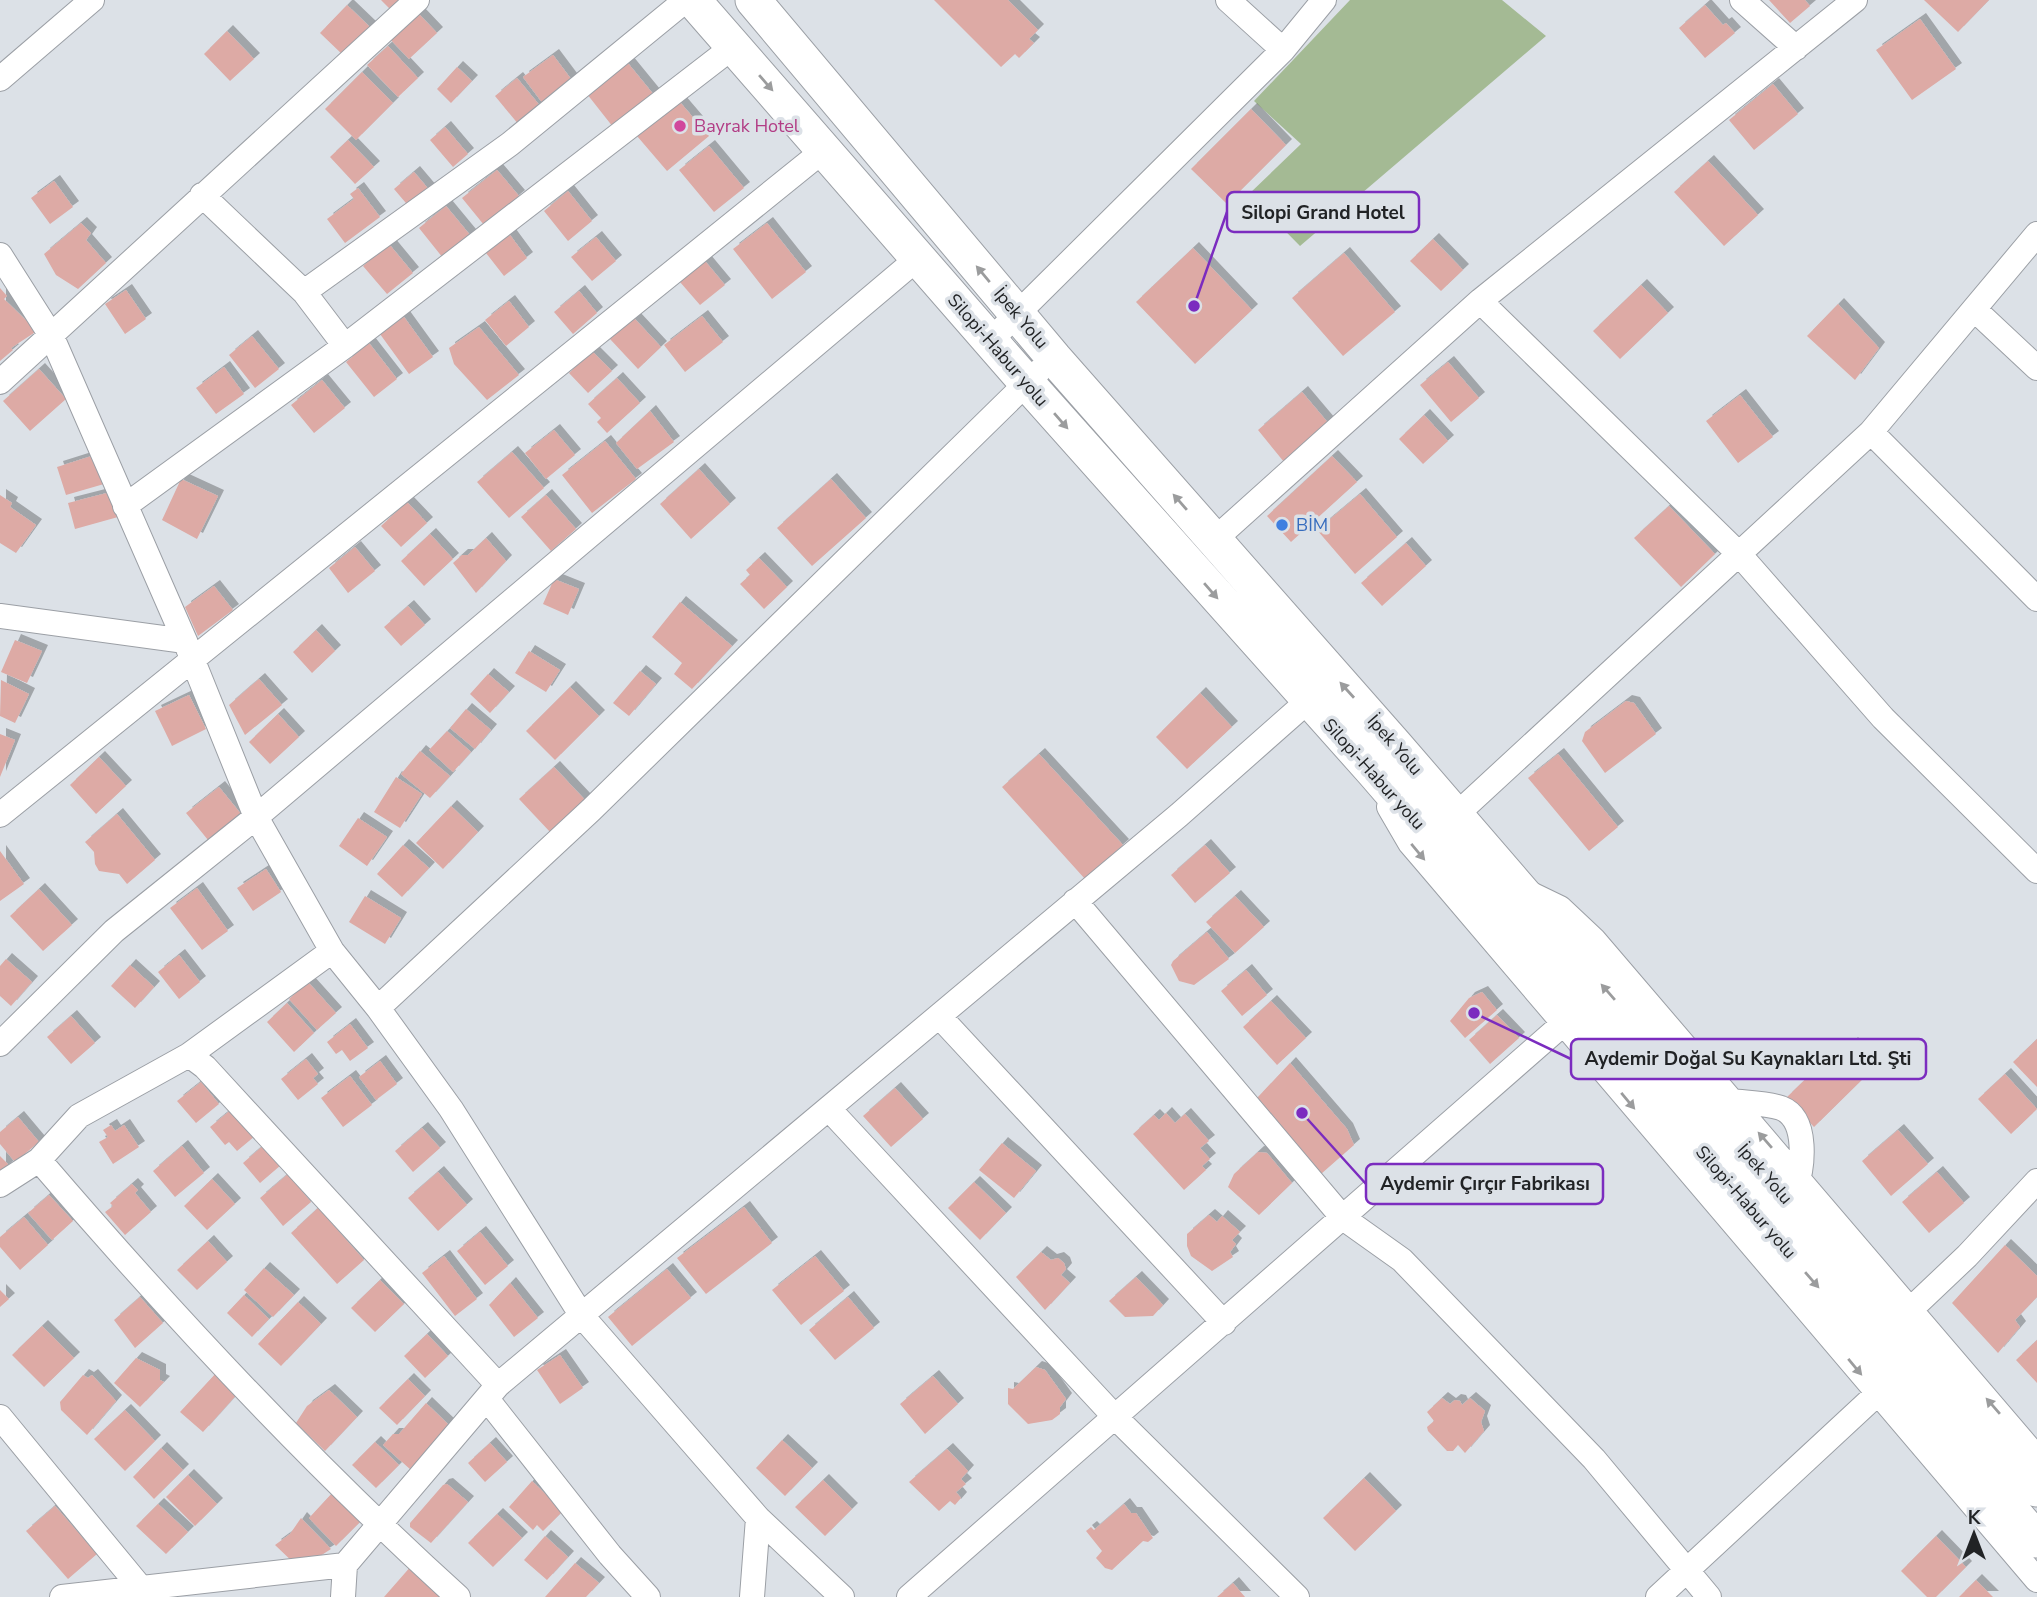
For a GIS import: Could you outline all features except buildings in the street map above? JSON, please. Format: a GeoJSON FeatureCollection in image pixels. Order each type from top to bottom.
{"type":"FeatureCollection","features":[{"type":"Feature","properties":{"kind":"highway","name":"İpek Yolu"},"geometry":{"type":"LineString","coordinates":[[753,0],[1054,358],[1519,889],[1795,1192],[2037,1489]]}},
{"type":"Feature","properties":{"kind":"highway","name":"Silopi-Habur yolu"},"geometry":{"type":"LineString","coordinates":[[695,4],[1026,382],[1373,771],[2037,1540]]}},
{"type":"Feature","properties":{"kind":"street"},"geometry":{"type":"LineString","coordinates":[[0,79],[92,0]]}},
{"type":"Feature","properties":{"kind":"street"},"geometry":{"type":"LineString","coordinates":[[0,382],[417,0]]}},
{"type":"Feature","properties":{"kind":"street"},"geometry":{"type":"LineString","coordinates":[[1228,0],[1283,50]]}},
{"type":"Feature","properties":{"kind":"street"},"geometry":{"type":"LineString","coordinates":[[990,341],[1283,50],[1324,0]]}},
{"type":"Feature","properties":{"kind":"street"},"geometry":{"type":"LineString","coordinates":[[1742,0],[1796,48]]}},
{"type":"Feature","properties":{"kind":"street"},"geometry":{"type":"LineString","coordinates":[[1214,540],[1480,301],[1855,0]]}},
{"type":"Feature","properties":{"kind":"street"},"geometry":{"type":"LineString","coordinates":[[304,292],[510,144],[695,4]]}},
{"type":"Feature","properties":{"kind":"street"},"geometry":{"type":"LineString","coordinates":[[125,506],[345,346],[734,46]]}},
{"type":"Feature","properties":{"kind":"street"},"geometry":{"type":"LineString","coordinates":[[0,815],[189,651],[824,150]]}},
{"type":"Feature","properties":{"kind":"street"},"geometry":{"type":"LineString","coordinates":[[202,195],[304,292],[345,346]]}},
{"type":"Feature","properties":{"kind":"street"},"geometry":{"type":"LineString","coordinates":[[1456,815],[1871,432],[2037,234]]}},
{"type":"Feature","properties":{"kind":"street"},"geometry":{"type":"LineString","coordinates":[[0,255],[52,337],[189,651],[256,817],[332,951],[378,1008],[451,1110],[582,1316],[758,1518],[842,1597]]}},
{"type":"Feature","properties":{"kind":"street"},"geometry":{"type":"LineString","coordinates":[[0,1044],[114,931],[256,817],[918,258]]}},
{"type":"Feature","properties":{"kind":"street"},"geometry":{"type":"LineString","coordinates":[[1480,301],[1739,554],[1883,718],[2037,871]]}},
{"type":"Feature","properties":{"kind":"street"},"geometry":{"type":"LineString","coordinates":[[1975,310],[2037,368]]}},
{"type":"Feature","properties":{"kind":"street"},"geometry":{"type":"LineString","coordinates":[[378,1008],[591,810],[1026,382],[1054,358]]}},
{"type":"Feature","properties":{"kind":"street"},"geometry":{"type":"LineString","coordinates":[[1871,432],[2037,599]]}},
{"type":"Feature","properties":{"kind":"street"},"geometry":{"type":"LineString","coordinates":[[0,616],[189,651]]}},
{"type":"Feature","properties":{"kind":"street"},"geometry":{"type":"LineString","coordinates":[[343,1597],[345,1565],[492,1392],[1179,815],[1308,701]]}},
{"type":"Feature","properties":{"kind":"street"},"geometry":{"type":"LineString","coordinates":[[1373,771],[1383,797],[1410,843],[2037,1580]]}},
{"type":"Feature","properties":{"kind":"street"},"geometry":{"type":"LineString","coordinates":[[1519,889],[1541,897],[1578,923],[1731,1101],[1795,1192],[1910,1310],[2037,1458]]}},
{"type":"Feature","properties":{"kind":"street"},"geometry":{"type":"LineString","coordinates":[[1074,901],[1343,1218],[1402,1260],[1594,1459],[1709,1597]]}},
{"type":"Feature","properties":{"kind":"street"},"geometry":{"type":"LineString","coordinates":[[0,1185],[38,1160],[79,1116],[189,1055],[332,951]]}},
{"type":"Feature","properties":{"kind":"street"},"geometry":{"type":"LineString","coordinates":[[939,1016],[1224,1323]]}},
{"type":"Feature","properties":{"kind":"street"},"geometry":{"type":"LineString","coordinates":[[909,1597],[1563,1024]]}},
{"type":"Feature","properties":{"kind":"street"},"geometry":{"type":"LineString","coordinates":[[189,1055],[205,1067],[492,1392],[602,1545],[648,1597]]}},
{"type":"Feature","properties":{"kind":"street"},"geometry":{"type":"LineString","coordinates":[[1731,1101],[1782,1108],[1793,1117],[1802,1145],[1795,1192]]}},
{"type":"Feature","properties":{"kind":"street"},"geometry":{"type":"LineString","coordinates":[[829,1109],[1115,1417],[1297,1597]]}},
{"type":"Feature","properties":{"kind":"street"},"geometry":{"type":"LineString","coordinates":[[38,1160],[140,1278],[379,1525],[458,1597]]}},
{"type":"Feature","properties":{"kind":"street"},"geometry":{"type":"LineString","coordinates":[[1910,1310],[1967,1256],[2037,1181]]}},
{"type":"Feature","properties":{"kind":"street"},"geometry":{"type":"LineString","coordinates":[[1658,1597],[1877,1394]]}},
{"type":"Feature","properties":{"kind":"street"},"geometry":{"type":"LineString","coordinates":[[0,1417],[123,1591]]}},
{"type":"Feature","properties":{"kind":"street"},"geometry":{"type":"LineString","coordinates":[[752,1597],[758,1518]]}},
{"type":"Feature","properties":{"kind":"street"},"geometry":{"type":"LineString","coordinates":[[62,1597],[345,1565]]}},
{"type":"Feature","properties":{"kind":"green space"},"geometry":{"type":"Polygon","coordinates":[[[1350,0],[1502,0],[1546,36],[1300,246],[1249,194],[1301,144],[1254,101],[1350,0]]]}},
{"type":"Feature","properties":{"kind":"place","name":"Bayrak Hotel"},"geometry":{"type":"Point","coordinates":[680,126]}},
{"type":"Feature","properties":{"kind":"place","name":"Silopi Grand Hotel"},"geometry":{"type":"Point","coordinates":[1194,306]}},
{"type":"Feature","properties":{"kind":"place","name":"BİM"},"geometry":{"type":"Point","coordinates":[1282,525]}},
{"type":"Feature","properties":{"kind":"place","name":"Aydemir Doğal Su Kaynakları Ltd. Şti"},"geometry":{"type":"Point","coordinates":[1474,1013]}},
{"type":"Feature","properties":{"kind":"place","name":"Aydemir Çırçır Fabrikası"},"geometry":{"type":"Point","coordinates":[1302,1113]}}]}
